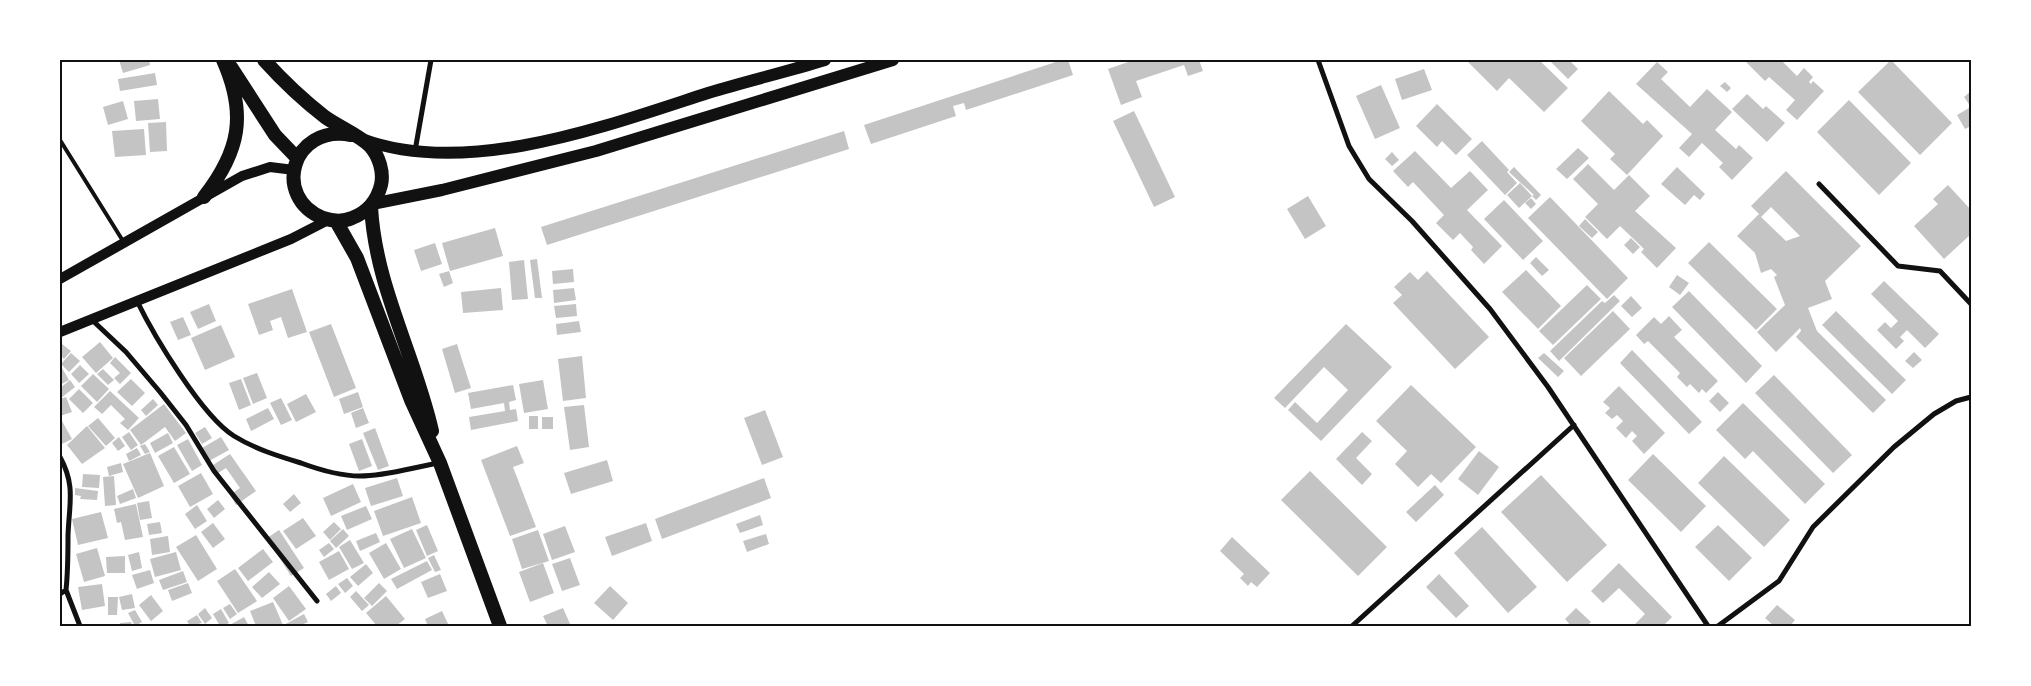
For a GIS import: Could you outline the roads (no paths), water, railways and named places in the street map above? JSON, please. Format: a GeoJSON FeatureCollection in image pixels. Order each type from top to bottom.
{"type":"FeatureCollection","features":[{"type":"Feature","properties":{"kind":"highway"},"geometry":{"type":"LineString","coordinates":[[225,60],[296,164]]}},
{"type":"Feature","properties":{"kind":"highway"},"geometry":{"type":"LineString","coordinates":[[204,197],[221,176],[228,162],[237,128],[234,92],[225,60]]}},
{"type":"Feature","properties":{"kind":"highway"},"geometry":{"type":"LineString","coordinates":[[264,60],[303,98],[370,146],[381,168],[379,193],[371,205],[349,219],[332,220],[316,215],[306,207],[298,196],[294,183],[296,164],[304,148],[314,139],[326,134],[338,132],[356,136]]}},
{"type":"Feature","properties":{"kind":"highway"},"geometry":{"type":"LineString","coordinates":[[371,205],[374,240],[383,277],[425,400],[439,461]]}},
{"type":"Feature","properties":{"kind":"highway"},"geometry":{"type":"LineString","coordinates":[[332,220],[357,258],[411,400],[439,461],[500,626]]}},
{"type":"Feature","properties":{"kind":"main road"},"geometry":{"type":"LineString","coordinates":[[371,205],[450,188],[596,151],[893,60]]}},
{"type":"Feature","properties":{"kind":"main road"},"geometry":{"type":"LineString","coordinates":[[356,136],[397,150],[415,152],[454,153],[523,145],[626,119],[757,78],[819,61]]}},
{"type":"Feature","properties":{"kind":"main road"},"geometry":{"type":"LineString","coordinates":[[60,279],[123,241],[242,176],[258,170],[296,164]]}},
{"type":"Feature","properties":{"kind":"main road"},"geometry":{"type":"LineString","coordinates":[[60,332],[283,242],[332,220]]}},
{"type":"Feature","properties":{"kind":"street"},"geometry":{"type":"LineString","coordinates":[[415,152],[431,60]]}},
{"type":"Feature","properties":{"kind":"street"},"geometry":{"type":"LineString","coordinates":[[1318,60],[1349,146],[1369,179],[1412,221],[1490,309],[1574,425],[1708,626]]}},
{"type":"Feature","properties":{"kind":"street"},"geometry":{"type":"LineString","coordinates":[[1819,184],[1898,266],[1940,271],[1971,304]]}},
{"type":"Feature","properties":{"kind":"street"},"geometry":{"type":"LineString","coordinates":[[136,301],[149,327],[213,417],[232,435],[247,443],[280,456],[347,476],[362,476],[439,461]]}},
{"type":"Feature","properties":{"kind":"street"},"geometry":{"type":"LineString","coordinates":[[91,319],[126,352],[160,392],[186,425],[214,471],[317,601]]}},
{"type":"Feature","properties":{"kind":"street"},"geometry":{"type":"LineString","coordinates":[[1718,626],[1779,581],[1813,527],[1894,447],[1934,414],[1956,401],[1971,397]]}},
{"type":"Feature","properties":{"kind":"street"},"geometry":{"type":"LineString","coordinates":[[1352,626],[1574,425]]}},
{"type":"Feature","properties":{"kind":"street"},"geometry":{"type":"LineString","coordinates":[[60,457],[70,478],[72,491],[66,590],[80,626]]}},
{"type":"Feature","properties":{"kind":"street"},"geometry":{"type":"LineString","coordinates":[[60,594],[66,590]]}},
{"type":"Feature","properties":{"kind":"lane"},"geometry":{"type":"LineString","coordinates":[[60,140],[123,241]]}}]}
